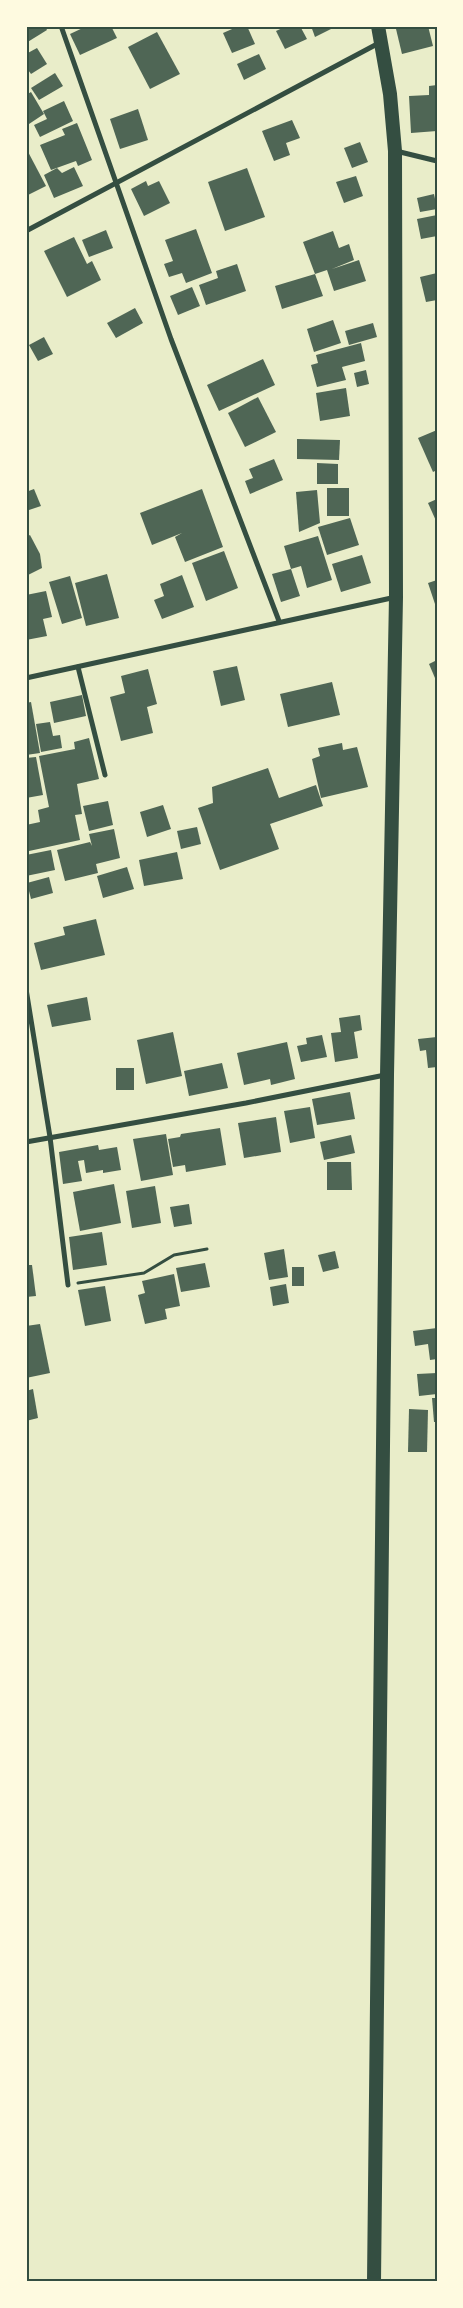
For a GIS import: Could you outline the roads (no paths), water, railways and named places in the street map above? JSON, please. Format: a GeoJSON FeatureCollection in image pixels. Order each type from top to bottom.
{"type":"FeatureCollection","features":[{"type":"Feature","properties":{"kind":"highway"},"geometry":{"type":"LineString","coordinates":[[374,2276],[387,1075],[396,597],[395,151],[390,94],[378,26]]}},
{"type":"Feature","properties":{"kind":"street"},"geometry":{"type":"LineString","coordinates":[[61,26],[171,340],[279,621]]}},
{"type":"Feature","properties":{"kind":"street"},"geometry":{"type":"LineString","coordinates":[[26,231],[382,41]]}},
{"type":"Feature","properties":{"kind":"street"},"geometry":{"type":"LineString","coordinates":[[395,151],[437,161]]}},
{"type":"Feature","properties":{"kind":"street"},"geometry":{"type":"LineString","coordinates":[[26,678],[279,621],[396,597]]}},
{"type":"Feature","properties":{"kind":"street"},"geometry":{"type":"LineString","coordinates":[[78,667],[105,774]]}},
{"type":"Feature","properties":{"kind":"street"},"geometry":{"type":"LineString","coordinates":[[26,989],[50,1137],[68,1285]]}},
{"type":"Feature","properties":{"kind":"street"},"geometry":{"type":"LineString","coordinates":[[26,1142],[246,1103],[387,1075]]}}]}
